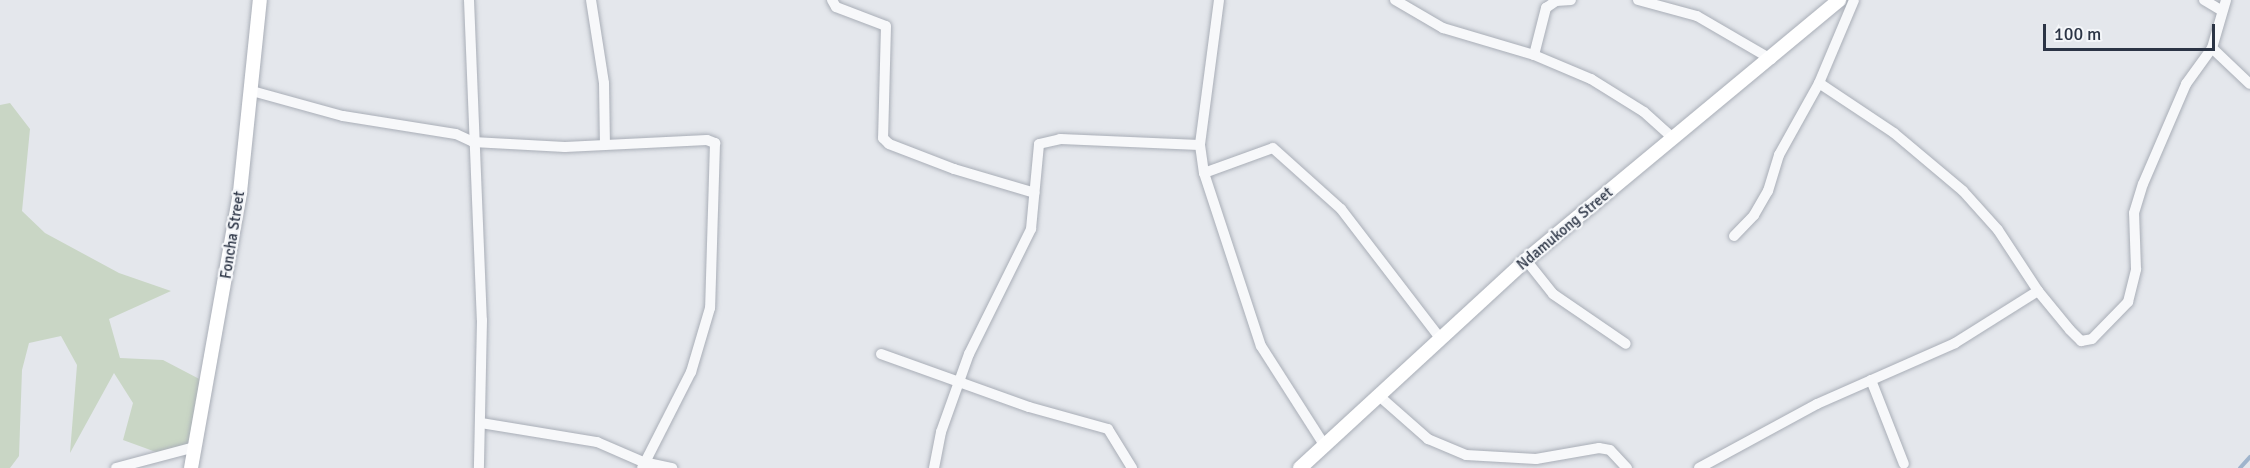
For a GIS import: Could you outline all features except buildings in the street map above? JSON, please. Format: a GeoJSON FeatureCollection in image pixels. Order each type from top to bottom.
{"type":"FeatureCollection","features":[{"type":"Feature","properties":{"kind":"main road","name":"Foncha Street"},"geometry":{"type":"LineString","coordinates":[[191,468],[229,264],[252,91],[260,0]]}},
{"type":"Feature","properties":{"kind":"main road","name":"Ndamukong Street"},"geometry":{"type":"LineString","coordinates":[[1300,468],[1526,260],[1771,59],[1839,0]]}},
{"type":"Feature","properties":{"kind":"street"},"geometry":{"type":"LineString","coordinates":[[469,0],[482,320],[479,468]]}},
{"type":"Feature","properties":{"kind":"street"},"geometry":{"type":"LineString","coordinates":[[591,0],[604,83],[604,145]]}},
{"type":"Feature","properties":{"kind":"street"},"geometry":{"type":"LineString","coordinates":[[832,0],[836,7],[886,27],[883,138],[889,144],[954,169],[1035,193]]}},
{"type":"Feature","properties":{"kind":"street"},"geometry":{"type":"LineString","coordinates":[[1219,0],[1200,146],[1204,173],[1261,346],[1325,446]]}},
{"type":"Feature","properties":{"kind":"street"},"geometry":{"type":"LineString","coordinates":[[1395,0],[1443,28],[1534,55],[1619,95],[1674,139]]}},
{"type":"Feature","properties":{"kind":"street"},"geometry":{"type":"LineString","coordinates":[[1534,55],[1546,8],[1556,1],[1571,0]]}},
{"type":"Feature","properties":{"kind":"street"},"geometry":{"type":"LineString","coordinates":[[1638,0],[1697,16],[1771,59]]}},
{"type":"Feature","properties":{"kind":"street"},"geometry":{"type":"LineString","coordinates":[[1734,236],[1761,204],[1779,155],[1819,83],[1854,0]]}},
{"type":"Feature","properties":{"kind":"street"},"geometry":{"type":"LineString","coordinates":[[2204,0],[2222,11]]}},
{"type":"Feature","properties":{"kind":"street"},"geometry":{"type":"LineString","coordinates":[[1819,83],[1894,133],[1963,190],[1998,230],[2038,291],[2081,341],[2092,339],[2128,302],[2136,269],[2134,213],[2143,184],[2186,84],[2212,48],[2226,0]]}},
{"type":"Feature","properties":{"kind":"street"},"geometry":{"type":"LineString","coordinates":[[2212,48],[2250,84]]}},
{"type":"Feature","properties":{"kind":"street"},"geometry":{"type":"LineString","coordinates":[[252,91],[343,116],[456,134],[473,142],[604,145],[707,140],[715,143],[717,152],[710,308],[691,372],[642,465]]}},
{"type":"Feature","properties":{"kind":"street"},"geometry":{"type":"LineString","coordinates":[[934,468],[941,432],[960,382],[998,291],[1031,229],[1036,154],[1039,144],[1048,140],[1200,146]]}},
{"type":"Feature","properties":{"kind":"street"},"geometry":{"type":"LineString","coordinates":[[1204,173],[1273,148],[1341,209],[1440,339]]}},
{"type":"Feature","properties":{"kind":"street"},"geometry":{"type":"LineString","coordinates":[[1526,260],[1553,294],[1626,344]]}},
{"type":"Feature","properties":{"kind":"street"},"geometry":{"type":"LineString","coordinates":[[1699,468],[1817,404],[1970,335],[2038,291]]}},
{"type":"Feature","properties":{"kind":"street"},"geometry":{"type":"LineString","coordinates":[[881,354],[1029,407],[1108,429],[1131,468]]}},
{"type":"Feature","properties":{"kind":"street"},"geometry":{"type":"LineString","coordinates":[[1871,380],[1904,464]]}},
{"type":"Feature","properties":{"kind":"street"},"geometry":{"type":"LineString","coordinates":[[1378,395],[1428,439],[1467,455],[1536,459],[1599,448],[1610,450],[1627,468]]}},
{"type":"Feature","properties":{"kind":"street"},"geometry":{"type":"LineString","coordinates":[[481,423],[597,442],[642,465],[672,468]]}},
{"type":"Feature","properties":{"kind":"street"},"geometry":{"type":"LineString","coordinates":[[116,468],[195,447]]}},
{"type":"Feature","properties":{"kind":"green space"},"geometry":{"type":"Polygon","coordinates":[[[10,103],[30,129],[22,211],[45,233],[119,273],[171,291],[109,319],[120,358],[163,360],[207,383],[195,447],[167,456],[123,440],[133,403],[114,373],[70,453],[77,365],[61,336],[29,343],[22,370],[19,456],[10,468],[0,468],[0,105],[10,103]]]}},
{"type":"Feature","properties":{"kind":"waterway"},"geometry":{"type":"LineString","coordinates":[[2240,468],[2250,457]]}}]}
